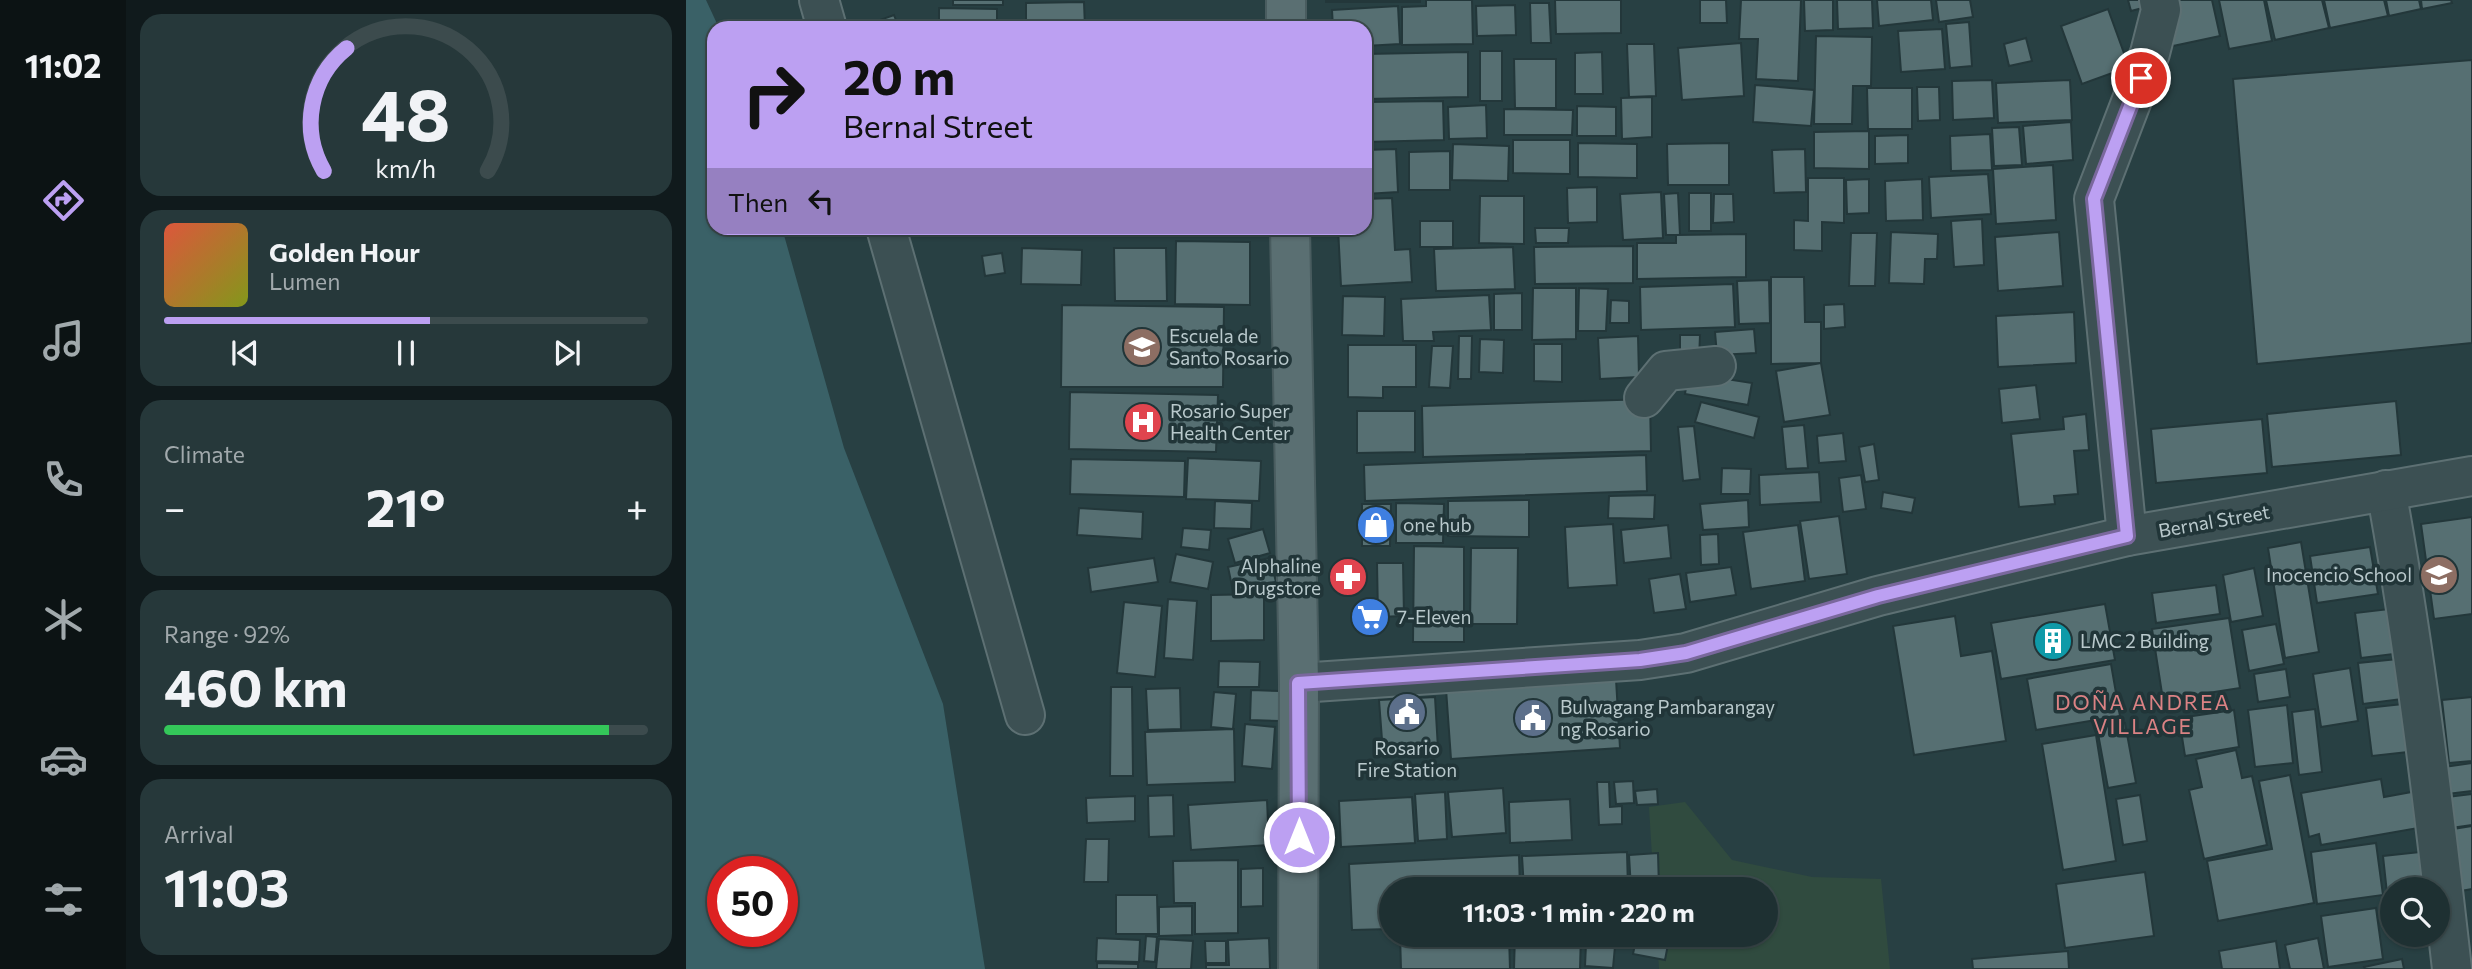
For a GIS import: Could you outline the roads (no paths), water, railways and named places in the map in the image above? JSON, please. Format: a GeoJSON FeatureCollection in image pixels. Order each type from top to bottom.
{"type":"FeatureCollection","features":[{"type":"Feature","properties":{"kind":"main road"},"geometry":{"type":"LineString","coordinates":[[1286,0],[1286,21]]}},
{"type":"Feature","properties":{"kind":"main road"},"geometry":{"type":"LineString","coordinates":[[1290,235],[1298,683],[1298,969]]}},
{"type":"Feature","properties":{"kind":"street"},"geometry":{"type":"LineString","coordinates":[[819,0],[825,21]]}},
{"type":"Feature","properties":{"kind":"street"},"geometry":{"type":"LineString","coordinates":[[2127,536],[2094,199],[2150,53],[2161,10],[2159,0]]}},
{"type":"Feature","properties":{"kind":"street"},"geometry":{"type":"LineString","coordinates":[[888,235],[1025,715]]}},
{"type":"Feature","properties":{"kind":"street"},"geometry":{"type":"LineString","coordinates":[[1644,398],[1666,371],[1716,366]]}},
{"type":"Feature","properties":{"kind":"street","name":"Bernal Street"},"geometry":{"type":"LineString","coordinates":[[1298,683],[1640,660],[1686,653],[1878,596],[2127,536],[2472,477]]}},
{"type":"Feature","properties":{"kind":"street"},"geometry":{"type":"LineString","coordinates":[[2386,490],[2400,565],[2437,831],[2452,969]]}},
{"type":"Feature","properties":{"kind":"water"},"geometry":{"type":"Polygon","coordinates":[[[686,0],[706,0],[716,21],[707,21],[707,235],[784,235],[844,448],[943,704],[985,969],[686,969],[686,0]]]}},
{"type":"Feature","properties":{"kind":"place","name":"Escuela de Santo Rosario"},"geometry":{"type":"Point","coordinates":[1142,347]}},
{"type":"Feature","properties":{"kind":"place","name":"Rosario Super Health Center"},"geometry":{"type":"Point","coordinates":[1143,422]}},
{"type":"Feature","properties":{"kind":"place","name":"one hub"},"geometry":{"type":"Point","coordinates":[1376,525]}},
{"type":"Feature","properties":{"kind":"place","name":"Inocencio School"},"geometry":{"type":"Point","coordinates":[2439,575]}},
{"type":"Feature","properties":{"kind":"place","name":"Alphaline Drugstore"},"geometry":{"type":"Point","coordinates":[1348,577]}},
{"type":"Feature","properties":{"kind":"place","name":"7-Eleven"},"geometry":{"type":"Point","coordinates":[1370,617]}},
{"type":"Feature","properties":{"kind":"place","name":"LMC 2 Building"},"geometry":{"type":"Point","coordinates":[2053,641]}},
{"type":"Feature","properties":{"kind":"place","name":"Rosario Fire Station"},"geometry":{"type":"Point","coordinates":[1407,712]}},
{"type":"Feature","properties":{"kind":"place","name":"Bulwagang Pambarangay ng Rosario"},"geometry":{"type":"Point","coordinates":[1533,718]}},
{"type":"Feature","properties":{"kind":"district","name":"DOÑA ANDREA VILLAGE"},"geometry":{"type":"Point","coordinates":[2143,715]}}]}
